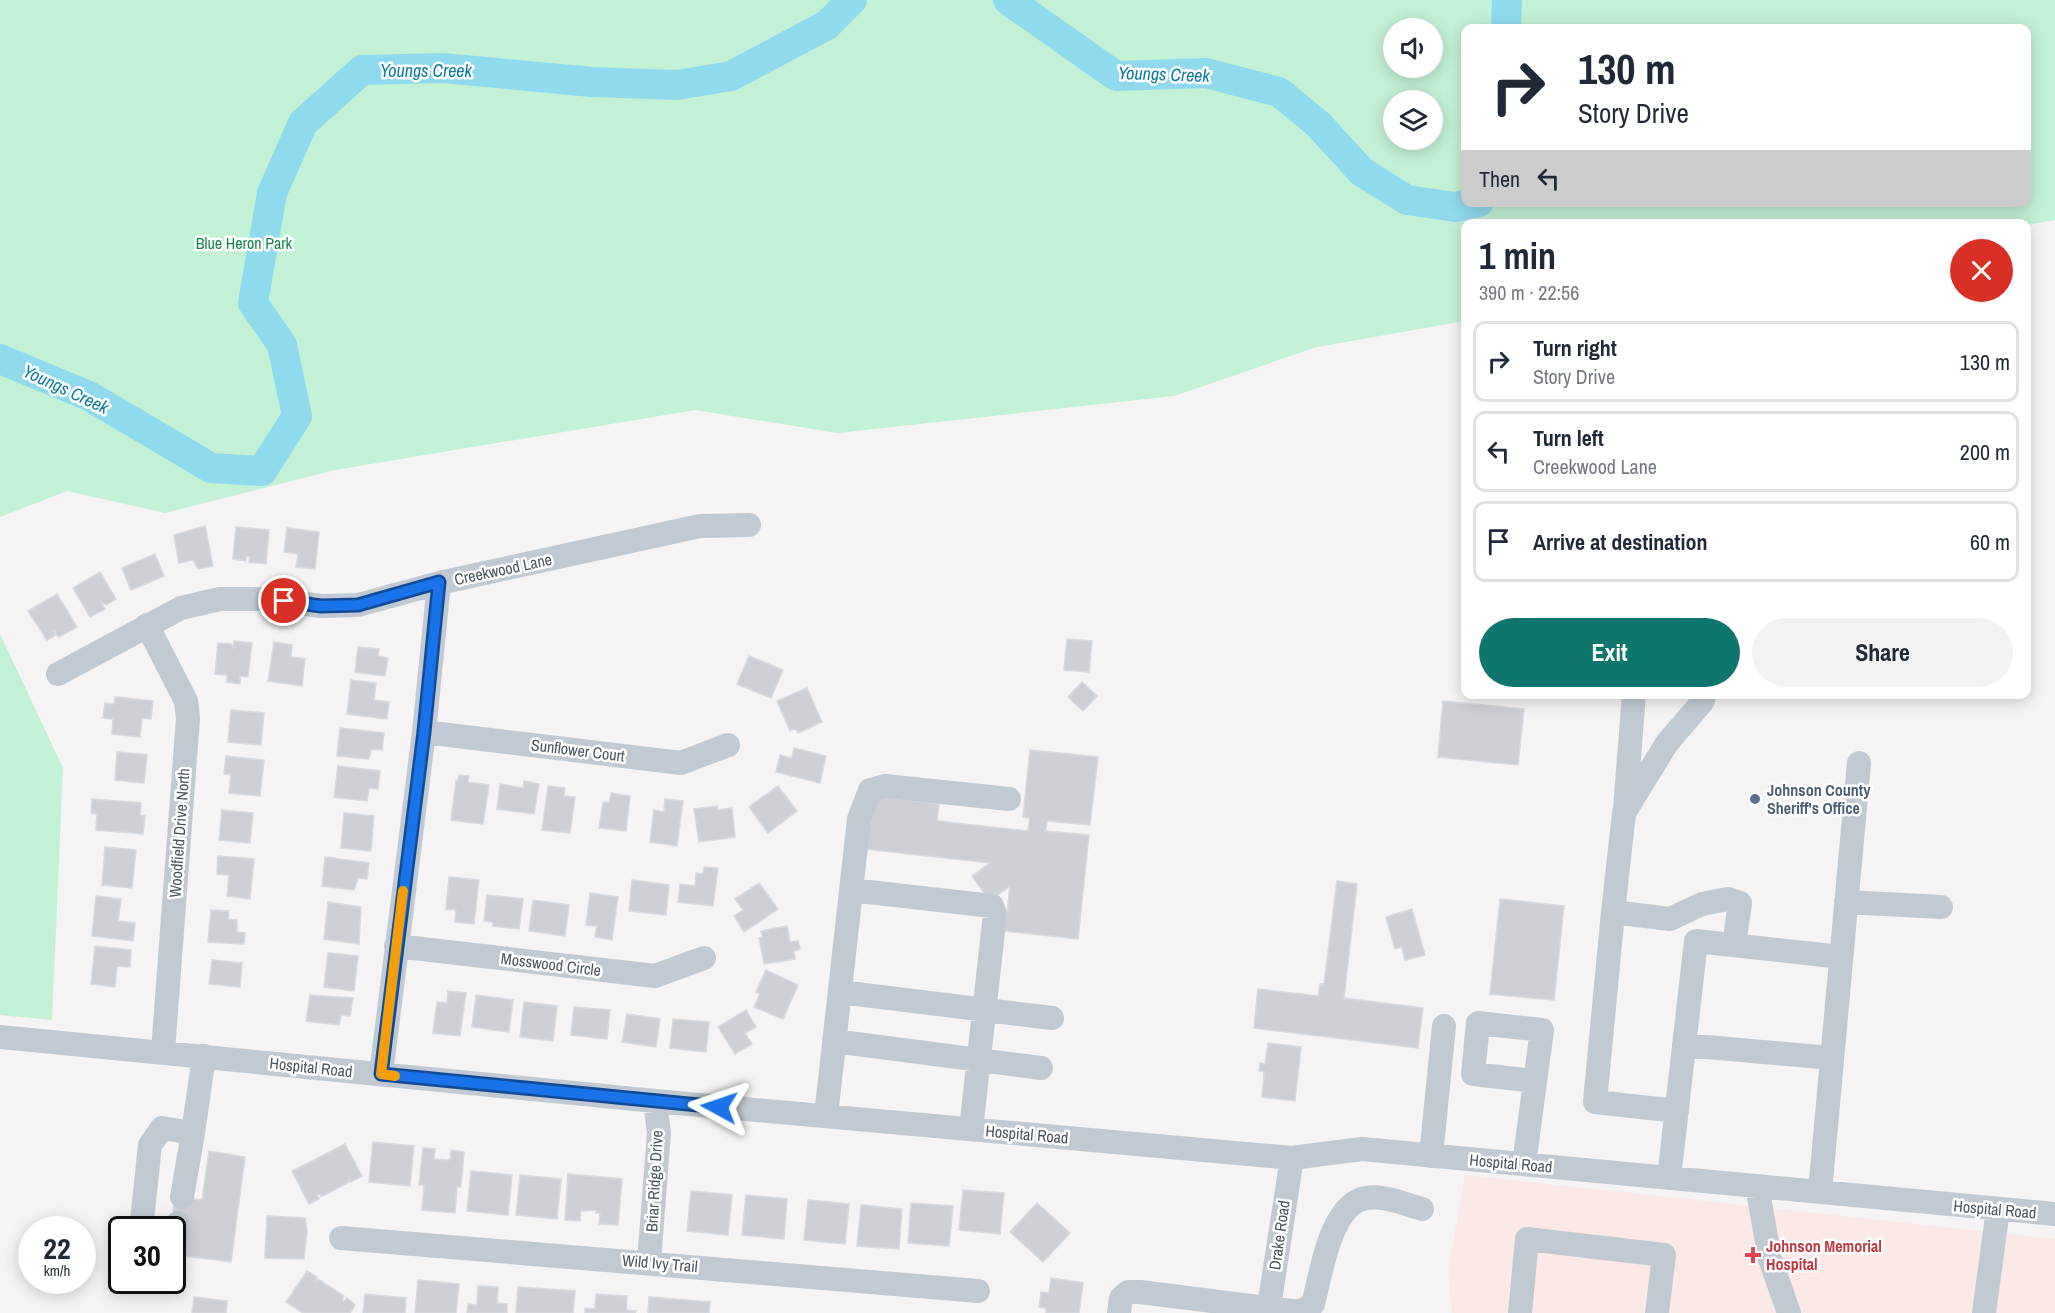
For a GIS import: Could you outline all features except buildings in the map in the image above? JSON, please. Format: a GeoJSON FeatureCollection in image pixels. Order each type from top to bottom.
{"type":"FeatureCollection","features":[{"type":"Feature","properties":{"kind":"street","name":"Creekwood Lane"},"geometry":{"type":"LineString","coordinates":[[58,674],[182,608],[220,599],[265,599],[321,606],[358,605],[439,582],[700,526],[749,525]]}},
{"type":"Feature","properties":{"kind":"street"},"geometry":{"type":"LineString","coordinates":[[381,1074],[424,732],[439,582]]}},
{"type":"Feature","properties":{"kind":"street","name":"Woodfield Drive North"},"geometry":{"type":"LineString","coordinates":[[147,625],[183,694],[188,718],[163,1051]]}},
{"type":"Feature","properties":{"kind":"street"},"geometry":{"type":"LineString","coordinates":[[1634,699],[1595,1102],[1677,1111]]}},
{"type":"Feature","properties":{"kind":"street"},"geometry":{"type":"LineString","coordinates":[[1624,813],[1667,743],[1690,720],[1703,699]]}},
{"type":"Feature","properties":{"kind":"street","name":"Sunflower Court"},"geometry":{"type":"LineString","coordinates":[[424,732],[681,763],[729,745]]}},
{"type":"Feature","properties":{"kind":"street"},"geometry":{"type":"LineString","coordinates":[[1820,1192],[1859,763]]}},
{"type":"Feature","properties":{"kind":"street"},"geometry":{"type":"LineString","coordinates":[[826,1116],[859,819],[870,790],[885,786],[1009,799]]}},
{"type":"Feature","properties":{"kind":"street"},"geometry":{"type":"LineString","coordinates":[[851,890],[992,906],[995,914],[971,1129]]}},
{"type":"Feature","properties":{"kind":"street"},"geometry":{"type":"LineString","coordinates":[[1613,912],[1670,919],[1702,904],[1728,899],[1740,903],[1734,945]]}},
{"type":"Feature","properties":{"kind":"street"},"geometry":{"type":"LineString","coordinates":[[1846,902],[1941,908]]}},
{"type":"Feature","properties":{"kind":"street"},"geometry":{"type":"LineString","coordinates":[[1670,919],[1697,941],[1841,957]]}},
{"type":"Feature","properties":{"kind":"street"},"geometry":{"type":"LineString","coordinates":[[1669,1178],[1697,941]]}},
{"type":"Feature","properties":{"kind":"street","name":"Mosswood Circle"},"geometry":{"type":"LineString","coordinates":[[396,946],[655,976],[704,958]]}},
{"type":"Feature","properties":{"kind":"street"},"geometry":{"type":"LineString","coordinates":[[840,992],[1052,1018]]}},
{"type":"Feature","properties":{"kind":"street"},"geometry":{"type":"LineString","coordinates":[[1431,1156],[1444,1026]]}},
{"type":"Feature","properties":{"kind":"street","name":"Hospital Road"},"geometry":{"type":"LineString","coordinates":[[0,1037],[163,1051],[655,1101],[1292,1158],[1362,1149],[2055,1214]]}},
{"type":"Feature","properties":{"kind":"street"},"geometry":{"type":"LineString","coordinates":[[834,1041],[1041,1068]]}},
{"type":"Feature","properties":{"kind":"street"},"geometry":{"type":"LineString","coordinates":[[1684,1045],[1832,1058]]}},
{"type":"Feature","properties":{"kind":"street"},"geometry":{"type":"LineString","coordinates":[[182,1197],[204,1056]]}},
{"type":"Feature","properties":{"kind":"street"},"geometry":{"type":"LineString","coordinates":[[1524,1164],[1535,1081]]}},
{"type":"Feature","properties":{"kind":"street","name":"Briar Ridge Drive"},"geometry":{"type":"LineString","coordinates":[[649,1261],[659,1133],[655,1101]]}},
{"type":"Feature","properties":{"kind":"street"},"geometry":{"type":"LineString","coordinates":[[142,1216],[150,1145],[155,1135],[162,1128],[193,1133]]}},
{"type":"Feature","properties":{"kind":"street","name":"Drake Road"},"geometry":{"type":"LineString","coordinates":[[1268,1311],[1292,1158]]}},
{"type":"Feature","properties":{"kind":"street"},"geometry":{"type":"LineString","coordinates":[[1757,1186],[1770,1259],[1789,1313]]}},
{"type":"Feature","properties":{"kind":"street"},"geometry":{"type":"LineString","coordinates":[[1119,1313],[1120,1298],[1128,1292],[1140,1292],[1208,1307],[1300,1312],[1313,1304],[1329,1242],[1343,1213],[1360,1200],[1386,1198],[1422,1209]]}},
{"type":"Feature","properties":{"kind":"street"},"geometry":{"type":"LineString","coordinates":[[1984,1313],[1998,1209]]}},
{"type":"Feature","properties":{"kind":"street","name":"Wild Ivy Trail"},"geometry":{"type":"LineString","coordinates":[[341,1238],[649,1261],[978,1291]]}},
{"type":"Feature","properties":{"kind":"street"},"geometry":{"type":"LineString","coordinates":[[1520,1313],[1527,1239],[1664,1255],[1657,1313]]}},
{"type":"Feature","properties":{"kind":"shaded area","name":"Johnson Memorial Hospital"},"geometry":{"type":"Polygon","coordinates":[[[1465,1175],[2055,1239],[2055,1313],[1452,1313],[1448,1271],[1465,1175]]]}},
{"type":"Feature","properties":{"kind":"green space","name":"Blue Heron Park"},"geometry":{"type":"Polygon","coordinates":[[[0,0],[2055,0],[2055,220],[2031,224],[2031,219],[1461,219],[1461,322],[1317,347],[1174,396],[837,433],[695,410],[335,470],[165,513],[67,491],[0,517],[0,0]]]}},
{"type":"Feature","properties":{"kind":"green space"},"geometry":{"type":"Polygon","coordinates":[[[0,634],[63,768],[52,1020],[0,1015],[0,634]]]}},
{"type":"Feature","properties":{"kind":"waterway","name":"Youngs Creek"},"geometry":{"type":"LineString","coordinates":[[0,359],[89,396],[211,468],[262,471],[297,416],[282,345],[253,303],[272,193],[303,123],[362,70],[443,68],[592,82],[677,85],[731,76],[827,25],[852,0]]}},
{"type":"Feature","properties":{"kind":"waterway","name":"Youngs Creek"},"geometry":{"type":"LineString","coordinates":[[1008,0],[1116,76],[1206,73],[1279,92],[1318,124],[1362,172],[1407,200],[1455,207],[1461,206]]}},
{"type":"Feature","properties":{"kind":"waterway","name":"Youngs Creek"},"geometry":{"type":"LineString","coordinates":[[1506,24],[1507,0]]}},
{"type":"Feature","properties":{"kind":"slow traffic"},"geometry":{"type":"LineString","coordinates":[[395,1076],[381,1074],[403,891]]}},
{"type":"Feature","properties":{"kind":"place","name":"Johnson County Sheriff's Office"},"geometry":{"type":"Point","coordinates":[1755,799]}},
{"type":"Feature","properties":{"kind":"place","name":"Johnson Memorial Hospital"},"geometry":{"type":"Point","coordinates":[1753,1255]}},
{"type":"Feature","properties":{"kind":"route"},"geometry":{"type":"LineString","coordinates":[[284,601],[321,606],[358,605],[439,582],[424,732],[381,1074],[719,1107]]}}]}
